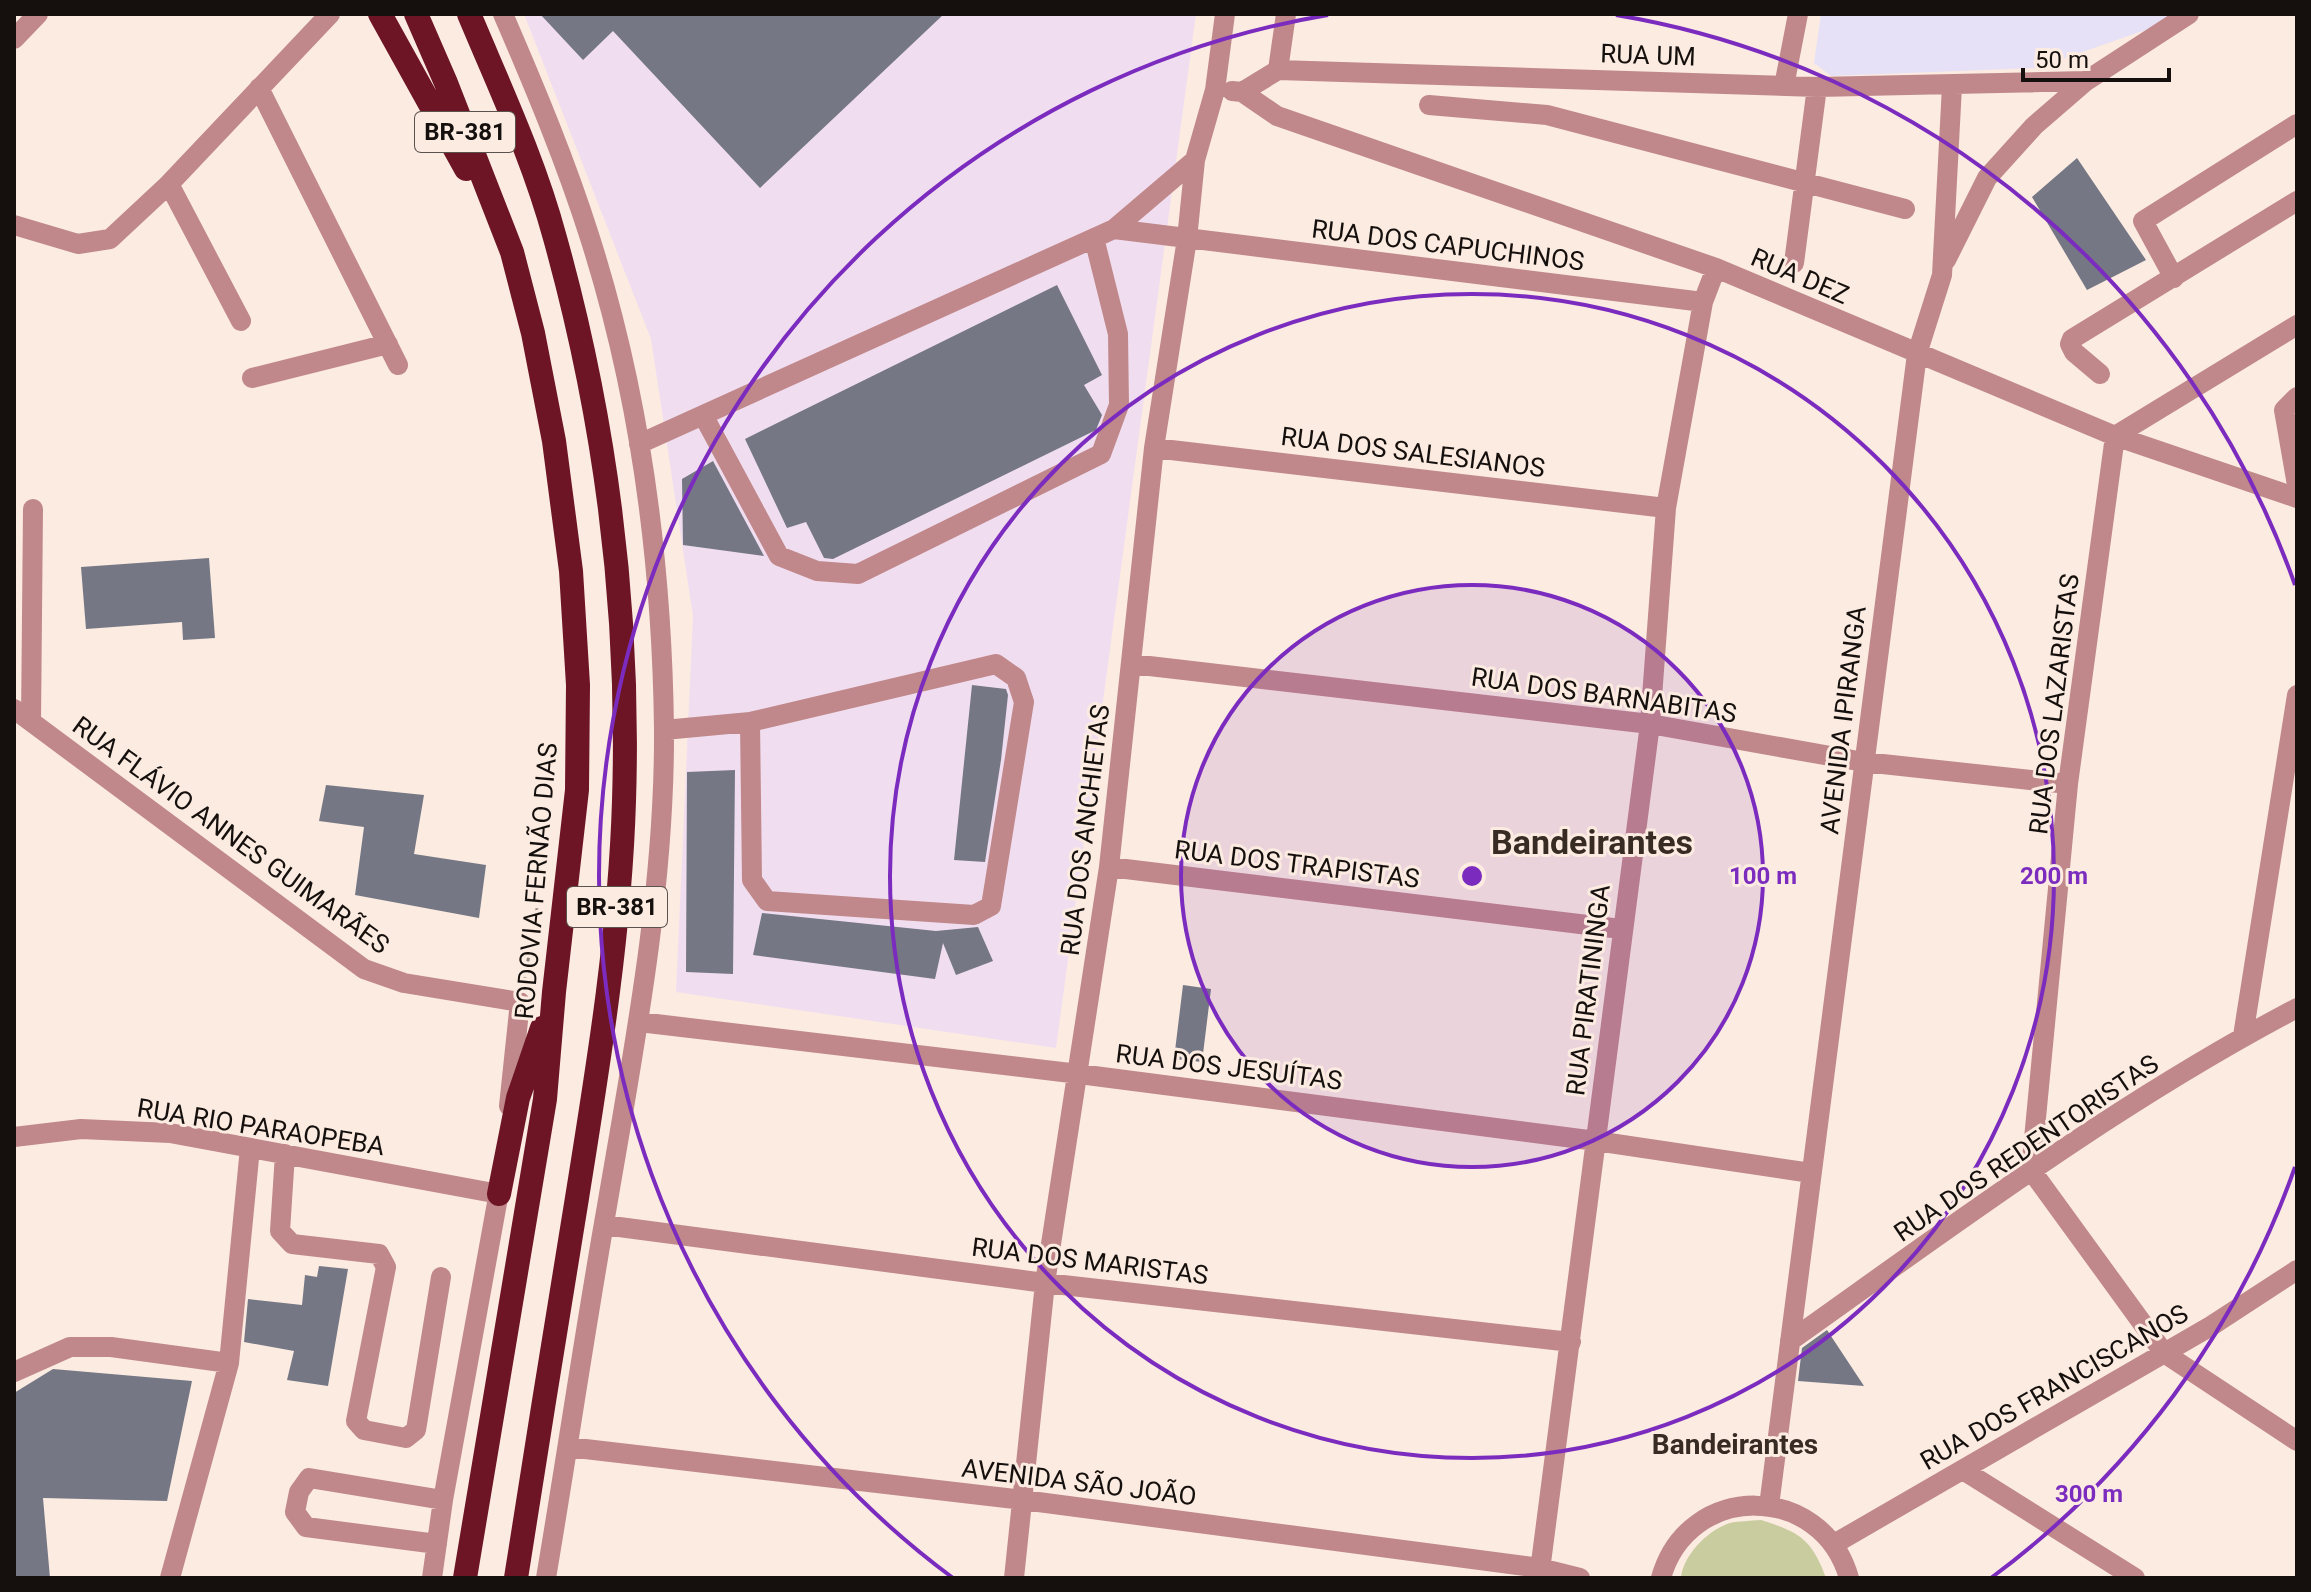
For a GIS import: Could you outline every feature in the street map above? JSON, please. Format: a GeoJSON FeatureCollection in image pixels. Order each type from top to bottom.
{"type":"FeatureCollection","features":[{"type":"Feature","properties":{"kind":"highway"},"geometry":{"type":"LineString","coordinates":[[380,14],[512,252]]}},
{"type":"Feature","properties":{"kind":"highway","name":"RODOVIA FERNÃO DIAS"},"geometry":{"type":"LineString","coordinates":[[416,14],[512,252],[533,333],[554,441],[571,571],[576,657],[577,790],[545,1099],[465,1578]]}},
{"type":"Feature","properties":{"kind":"highway","name":"BR-381"},"geometry":{"type":"LineString","coordinates":[[469,14],[528,149],[555,235],[577,321],[600,435],[617,565],[624,685],[623,826],[609,970],[592,1107],[516,1578]]}},
{"type":"Feature","properties":{"kind":"highway","name":"BR-381"},"geometry":{"type":"LineString","coordinates":[[499,1194],[518,1098],[554,992]]}},
{"type":"Feature","properties":{"kind":"street"},"geometry":{"type":"LineString","coordinates":[[14,39],[38,14]]}},
{"type":"Feature","properties":{"kind":"street"},"geometry":{"type":"LineString","coordinates":[[14,225],[78,244],[110,239],[169,184],[330,14]]}},
{"type":"Feature","properties":{"kind":"street","name":"BR-381"},"geometry":{"type":"LineString","coordinates":[[503,14],[541,100],[590,239],[622,356],[639,444],[661,635],[664,730],[662,814],[649,957],[546,1578]]}},
{"type":"Feature","properties":{"kind":"street","name":"RUA DOS ANCHIETAS"},"geometry":{"type":"LineString","coordinates":[[1014,1578],[1045,1283],[1109,867],[1154,448],[1187,239],[1195,160],[1215,90],[1225,14]]}},
{"type":"Feature","properties":{"kind":"street"},"geometry":{"type":"LineString","coordinates":[[1215,90],[1242,92],[1278,70],[1286,14]]}},
{"type":"Feature","properties":{"kind":"street"},"geometry":{"type":"LineString","coordinates":[[1784,86],[1798,14]]}},
{"type":"Feature","properties":{"kind":"street"},"geometry":{"type":"LineString","coordinates":[[1942,275],[1987,178],[2034,126],[2086,81],[2189,14]]}},
{"type":"Feature","properties":{"kind":"street","name":"RUA UM"},"geometry":{"type":"LineString","coordinates":[[1278,70],[1817,87],[2086,81]]}},
{"type":"Feature","properties":{"kind":"street","name":"AVENIDA IPIRANGA"},"geometry":{"type":"LineString","coordinates":[[1769,1506],[1917,354],[1942,275],[1952,86]]}},
{"type":"Feature","properties":{"kind":"street"},"geometry":{"type":"LineString","coordinates":[[1794,263],[1817,87]]}},
{"type":"Feature","properties":{"kind":"street"},"geometry":{"type":"LineString","coordinates":[[259,88],[398,365]]}},
{"type":"Feature","properties":{"kind":"street","name":"RUA DEZ"},"geometry":{"type":"LineString","coordinates":[[1242,92],[1277,116],[1716,268],[2115,436],[2297,498]]}},
{"type":"Feature","properties":{"kind":"street"},"geometry":{"type":"LineString","coordinates":[[1429,105],[1547,115],[1905,209]]}},
{"type":"Feature","properties":{"kind":"street"},"geometry":{"type":"LineString","coordinates":[[2174,278],[2143,221],[2297,124]]}},
{"type":"Feature","properties":{"kind":"street"},"geometry":{"type":"LineString","coordinates":[[639,444],[1114,229],[1195,160]]}},
{"type":"Feature","properties":{"kind":"street"},"geometry":{"type":"LineString","coordinates":[[169,184],[241,321]]}},
{"type":"Feature","properties":{"kind":"street"},"geometry":{"type":"LineString","coordinates":[[2100,374],[2074,352],[2070,344],[2072,339],[2297,201]]}},
{"type":"Feature","properties":{"kind":"street","name":"RUA DOS CAPUCHINOS"},"geometry":{"type":"LineString","coordinates":[[1114,229],[1703,302]]}},
{"type":"Feature","properties":{"kind":"street"},"geometry":{"type":"LineString","coordinates":[[703,415],[779,556],[817,571],[858,574],[1101,454],[1119,405],[1118,334],[1094,238]]}},
{"type":"Feature","properties":{"kind":"street","name":"RUA PIRATININGA"},"geometry":{"type":"LineString","coordinates":[[1539,1573],[1650,724],[1666,508],[1703,302],[1716,268]]}},
{"type":"Feature","properties":{"kind":"street"},"geometry":{"type":"LineString","coordinates":[[2115,436],[2297,325]]}},
{"type":"Feature","properties":{"kind":"street"},"geometry":{"type":"LineString","coordinates":[[252,378],[388,344]]}},
{"type":"Feature","properties":{"kind":"street"},"geometry":{"type":"LineString","coordinates":[[2297,397],[2284,410],[2297,485]]}},
{"type":"Feature","properties":{"kind":"street","name":"RUA DOS LAZARISTAS"},"geometry":{"type":"LineString","coordinates":[[2031,1170],[2068,784],[2115,436]]}},
{"type":"Feature","properties":{"kind":"street","name":"RUA DOS SALESIANOS"},"geometry":{"type":"LineString","coordinates":[[1154,448],[1666,508]]}},
{"type":"Feature","properties":{"kind":"street"},"geometry":{"type":"LineString","coordinates":[[20,716],[33,509]]}},
{"type":"Feature","properties":{"kind":"street"},"geometry":{"type":"LineString","coordinates":[[664,730],[750,722],[996,664],[1016,678],[1024,702],[991,906],[974,915],[767,901],[752,880],[750,722]]}},
{"type":"Feature","properties":{"kind":"street","name":"RUA DOS BARNABITAS"},"geometry":{"type":"LineString","coordinates":[[1132,664],[1650,724],[1864,762],[2068,784]]}},
{"type":"Feature","properties":{"kind":"street"},"geometry":{"type":"LineString","coordinates":[[2243,1036],[2297,695]]}},
{"type":"Feature","properties":{"kind":"street","name":"RUA FLÁVIO ANNES GUIMARÃES"},"geometry":{"type":"LineString","coordinates":[[20,716],[364,969],[404,983],[520,1002]]}},
{"type":"Feature","properties":{"kind":"street","name":"RUA DOS TRAPISTAS"},"geometry":{"type":"LineString","coordinates":[[1109,867],[1621,929]]}},
{"type":"Feature","properties":{"kind":"street","name":"RODOVIA FERNÃO DIAS"},"geometry":{"type":"LineString","coordinates":[[432,1578],[443,1500],[499,1194],[520,1002]]}},
{"type":"Feature","properties":{"kind":"street","name":"RUA DOS REDENTORISTAS"},"geometry":{"type":"LineString","coordinates":[[1790,1341],[2031,1170],[2243,1036],[2297,1008]]}},
{"type":"Feature","properties":{"kind":"street","name":"RUA DOS JESUÍTAS"},"geometry":{"type":"LineString","coordinates":[[639,1022],[1079,1074],[1596,1141],[1811,1173]]}},
{"type":"Feature","properties":{"kind":"street","name":"RUA RIO PARAOPEBA"},"geometry":{"type":"LineString","coordinates":[[14,1137],[96,1129],[170,1133],[499,1194]]}},
{"type":"Feature","properties":{"kind":"street"},"geometry":{"type":"LineString","coordinates":[[170,1578],[229,1363],[250,1148]]}},
{"type":"Feature","properties":{"kind":"street"},"geometry":{"type":"LineString","coordinates":[[285,1154],[280,1231],[292,1244],[379,1254],[386,1267],[356,1421],[364,1430],[406,1438],[416,1430],[441,1277]]}},
{"type":"Feature","properties":{"kind":"street"},"geometry":{"type":"LineString","coordinates":[[2031,1170],[2164,1353],[2297,1441]]}},
{"type":"Feature","properties":{"kind":"street","name":"RUA DOS MARISTAS"},"geometry":{"type":"LineString","coordinates":[[604,1225],[1045,1283],[1571,1342]]}},
{"type":"Feature","properties":{"kind":"street","name":"RUA DOS FRANCISCANOS"},"geometry":{"type":"LineString","coordinates":[[1834,1544],[2211,1326],[2297,1270]]}},
{"type":"Feature","properties":{"kind":"street"},"geometry":{"type":"LineString","coordinates":[[14,1372],[70,1347],[111,1347],[229,1363]]}},
{"type":"Feature","properties":{"kind":"street","name":"AVENIDA SÃO JOÃO"},"geometry":{"type":"LineString","coordinates":[[568,1447],[1023,1500],[1580,1578]]}},
{"type":"Feature","properties":{"kind":"street"},"geometry":{"type":"LineString","coordinates":[[1963,1470],[2135,1578]]}},
{"type":"Feature","properties":{"kind":"street"},"geometry":{"type":"LineString","coordinates":[[437,1544],[306,1527],[295,1512],[299,1492],[309,1478],[443,1500]]}},
{"type":"Feature","properties":{"kind":"street"},"geometry":{"type":"LineString","coordinates":[[1661,1578],[1671,1553],[1685,1535],[1703,1520],[1723,1510],[1746,1505],[1787,1510],[1821,1530],[1834,1544],[1849,1578]]}},
{"type":"Feature","properties":{"kind":"path"},"geometry":{"type":"LineString","coordinates":[[520,1002],[538,903]]}},
{"type":"Feature","properties":{"kind":"shaded area"},"geometry":{"type":"Polygon","coordinates":[[[524,14],[1196,14],[1056,1048],[676,992],[693,616],[651,339],[524,14]]]}},
{"type":"Feature","properties":{"kind":"shaded area"},"geometry":{"type":"Polygon","coordinates":[[[1821,14],[2178,14],[2163,24],[2036,68],[1831,76],[1814,63],[1821,14]]]}},
{"type":"Feature","properties":{"kind":"green space"},"geometry":{"type":"Polygon","coordinates":[[[1761,1520],[1795,1533],[1802,1539],[1815,1554],[1826,1578],[1681,1578],[1692,1552],[1713,1531],[1730,1523],[1761,1520]]]}},
{"type":"Feature","properties":{"kind":"building"},"geometry":{"type":"Polygon","coordinates":[[[540,14],[944,14],[760,188],[613,31],[583,60],[540,14]]]}},
{"type":"Feature","properties":{"kind":"building"},"geometry":{"type":"Polygon","coordinates":[[[2077,158],[2146,260],[2087,290],[2032,197],[2077,158]]]}},
{"type":"Feature","properties":{"kind":"building"},"geometry":{"type":"Polygon","coordinates":[[[1057,285],[1102,375],[1084,385],[1102,415],[1096,430],[833,559],[824,558],[806,522],[787,528],[745,439],[1057,285]]]}},
{"type":"Feature","properties":{"kind":"building"},"geometry":{"type":"Polygon","coordinates":[[[713,461],[764,556],[683,545],[682,479],[713,461]]]}},
{"type":"Feature","properties":{"kind":"building"},"geometry":{"type":"Polygon","coordinates":[[[209,558],[215,638],[183,640],[182,622],[86,629],[81,567],[209,558]]]}},
{"type":"Feature","properties":{"kind":"building"},"geometry":{"type":"Polygon","coordinates":[[[972,685],[1006,689],[1008,695],[985,862],[954,860],[972,685]]]}},
{"type":"Feature","properties":{"kind":"building"},"geometry":{"type":"Polygon","coordinates":[[[735,770],[733,974],[686,972],[687,772],[735,770]]]}},
{"type":"Feature","properties":{"kind":"building"},"geometry":{"type":"Polygon","coordinates":[[[326,785],[424,795],[414,854],[486,865],[479,918],[355,895],[364,827],[319,821],[326,785]]]}},
{"type":"Feature","properties":{"kind":"building"},"geometry":{"type":"Polygon","coordinates":[[[762,913],[936,931],[978,927],[993,961],[956,975],[943,943],[935,979],[753,955],[762,913]]]}},
{"type":"Feature","properties":{"kind":"building"},"geometry":{"type":"Polygon","coordinates":[[[1183,985],[1211,989],[1202,1062],[1174,1059],[1183,985]]]}},
{"type":"Feature","properties":{"kind":"building"},"geometry":{"type":"Polygon","coordinates":[[[319,1266],[348,1269],[328,1386],[287,1380],[294,1351],[244,1342],[248,1299],[302,1305],[305,1275],[317,1277],[319,1266]]]}},
{"type":"Feature","properties":{"kind":"building"},"geometry":{"type":"Polygon","coordinates":[[[1827,1330],[1864,1386],[1798,1381],[1802,1348],[1827,1330]]]}},
{"type":"Feature","properties":{"kind":"building"},"geometry":{"type":"Polygon","coordinates":[[[53,1369],[192,1381],[167,1501],[43,1498],[50,1578],[14,1578],[14,1393],[53,1369]]]}},
{"type":"Feature","properties":{"kind":"district","name":"Bandeirantes"},"geometry":{"type":"Point","coordinates":[1592,842]}},
{"type":"Feature","properties":{"kind":"district","name":"Bandeirantes"},"geometry":{"type":"Point","coordinates":[1735,1444]}}]}
